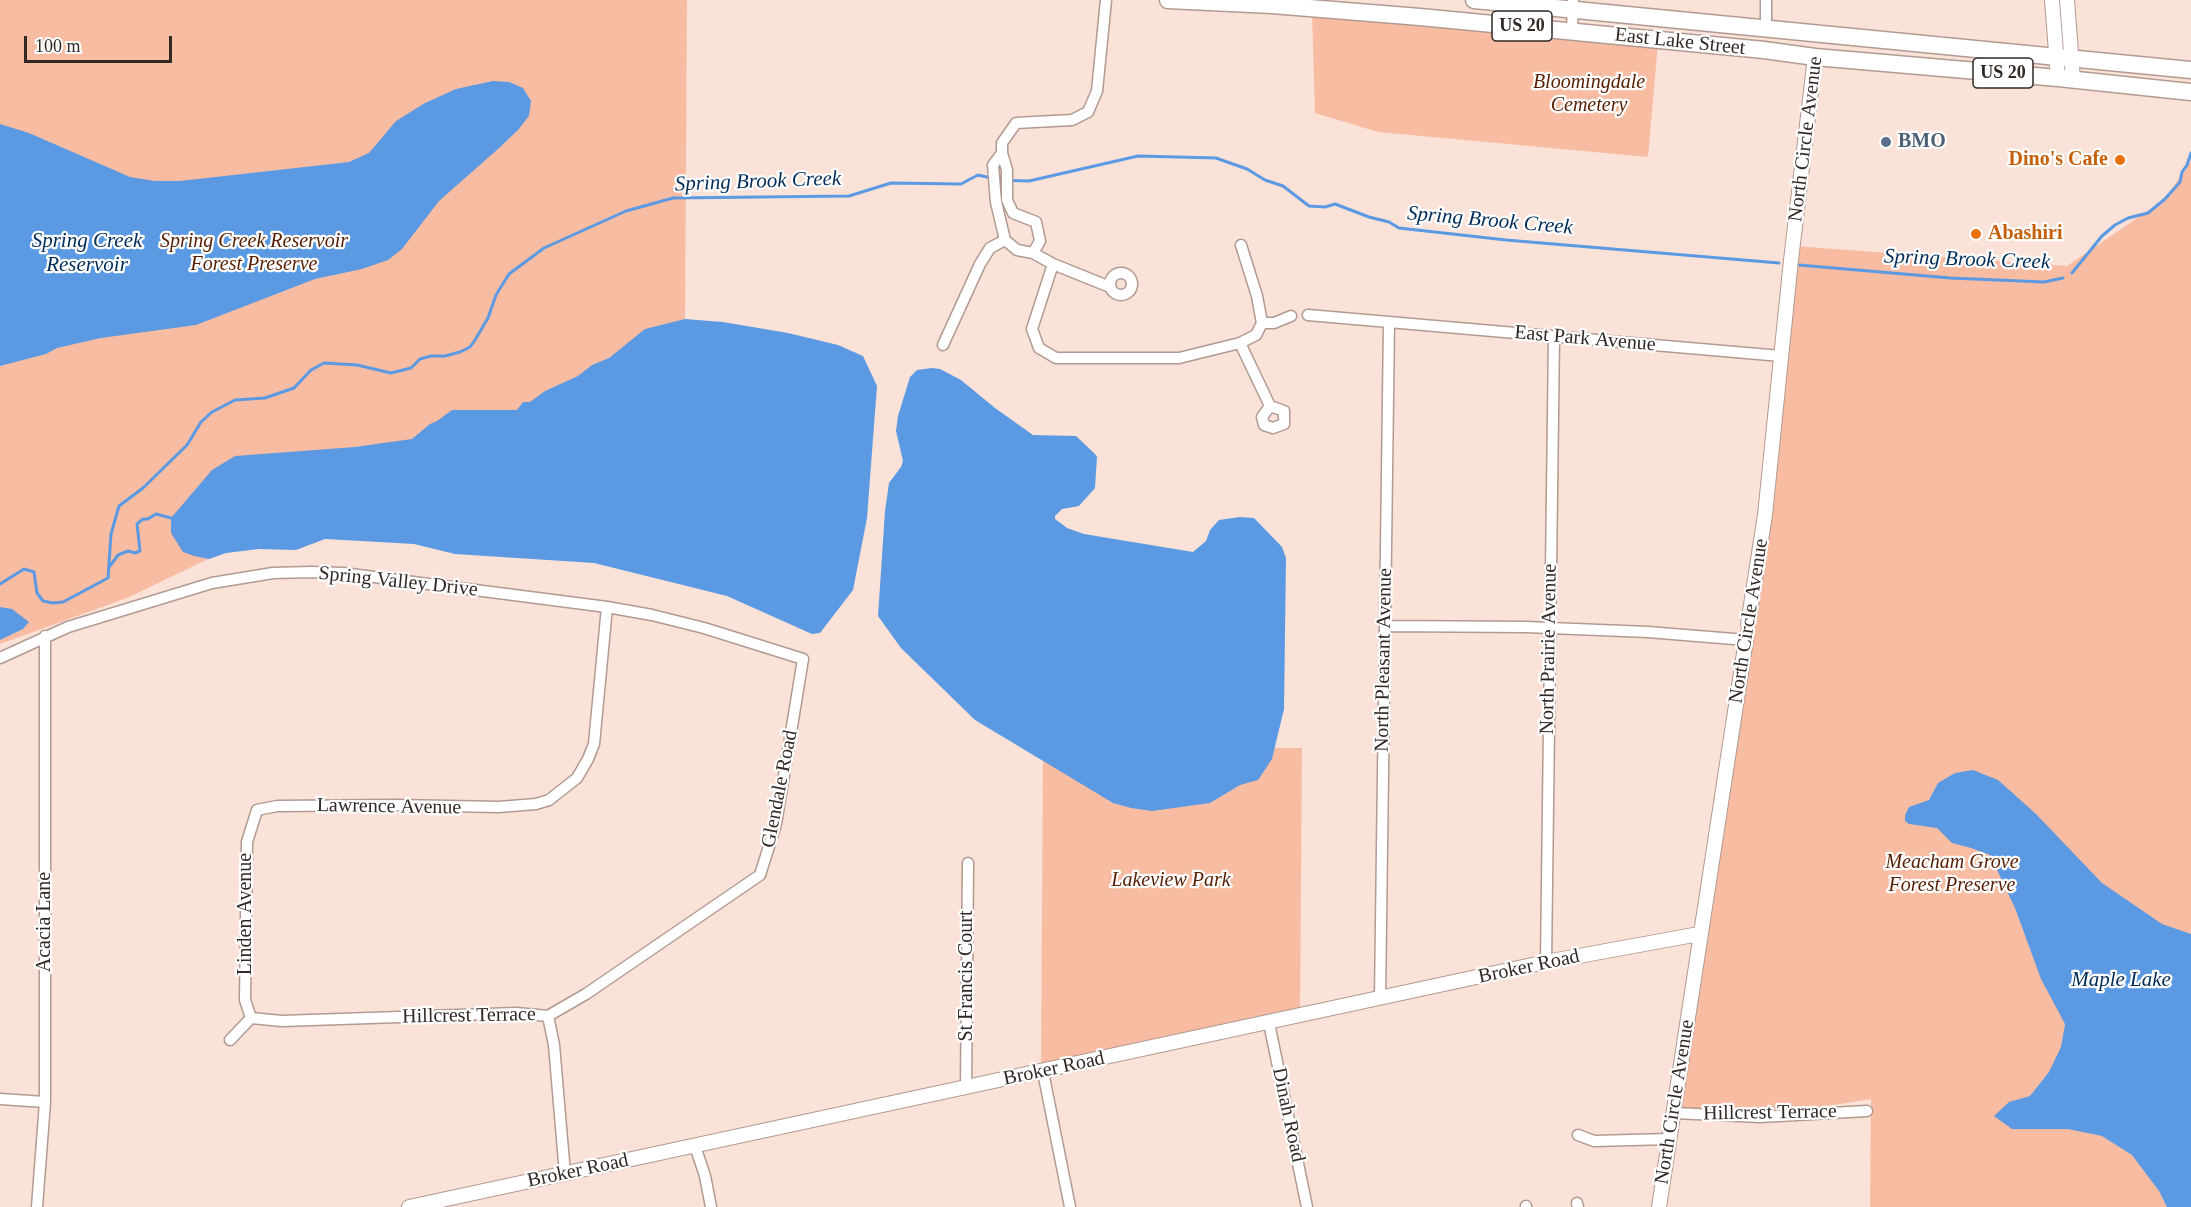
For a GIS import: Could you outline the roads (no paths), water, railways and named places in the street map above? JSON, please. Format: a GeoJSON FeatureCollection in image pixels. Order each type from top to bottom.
{"type":"FeatureCollection","features":[{"type":"Feature","properties":{"kind":"main road","name":"East Lake Street"},"geometry":{"type":"LineString","coordinates":[[1168,0],[1276,5],[1572,31],[2064,58],[2191,70]]}},
{"type":"Feature","properties":{"kind":"main road","name":"East Lake Street"},"geometry":{"type":"LineString","coordinates":[[1474,0],[1573,5],[1766,27],[1817,45],[2191,92]]}},
{"type":"Feature","properties":{"kind":"street"},"geometry":{"type":"LineString","coordinates":[[1033,253],[1040,241],[1036,222],[1013,213],[1007,200],[1007,174],[1002,143],[1016,123],[1072,120],[1088,112],[1097,91],[1106,0]]}},
{"type":"Feature","properties":{"kind":"street"},"geometry":{"type":"LineString","coordinates":[[1766,0],[1766,27]]}},
{"type":"Feature","properties":{"kind":"street"},"geometry":{"type":"LineString","coordinates":[[2052,0],[2066,78]]}},
{"type":"Feature","properties":{"kind":"street"},"geometry":{"type":"LineString","coordinates":[[2064,58],[2067,0]]}},
{"type":"Feature","properties":{"kind":"street"},"geometry":{"type":"LineString","coordinates":[[1572,31],[1573,5]]}},
{"type":"Feature","properties":{"kind":"street","name":"North Circle Avenue"},"geometry":{"type":"LineString","coordinates":[[1659,1207],[1765,516],[1817,45]]}},
{"type":"Feature","properties":{"kind":"street"},"geometry":{"type":"LineString","coordinates":[[1002,153],[993,165],[996,202],[1005,240],[1017,250],[1033,253],[1053,264],[1110,287]]}},
{"type":"Feature","properties":{"kind":"street"},"geometry":{"type":"LineString","coordinates":[[943,345],[980,264],[990,248],[1005,240]]}},
{"type":"Feature","properties":{"kind":"street"},"geometry":{"type":"LineString","coordinates":[[1053,264],[1032,329],[1039,348],[1056,358],[1179,358],[1240,343],[1256,335],[1262,323],[1257,296],[1241,245]]}},
{"type":"Feature","properties":{"kind":"street","name":"East Park Avenue"},"geometry":{"type":"LineString","coordinates":[[1308,315],[1781,356]]}},
{"type":"Feature","properties":{"kind":"street"},"geometry":{"type":"LineString","coordinates":[[1262,323],[1274,323],[1291,316]]}},
{"type":"Feature","properties":{"kind":"street","name":"North Pleasant Avenue"},"geometry":{"type":"LineString","coordinates":[[1380,998],[1389,322]]}},
{"type":"Feature","properties":{"kind":"street","name":"North Prairie Avenue"},"geometry":{"type":"LineString","coordinates":[[1546,962],[1554,336]]}},
{"type":"Feature","properties":{"kind":"street"},"geometry":{"type":"LineString","coordinates":[[1240,343],[1270,406]]}},
{"type":"Feature","properties":{"kind":"street","name":"Spring Valley Drive"},"geometry":{"type":"LineString","coordinates":[[0,658],[68,627],[212,583],[243,576],[286,572],[343,573],[607,607],[704,628],[803,660]]}},
{"type":"Feature","properties":{"kind":"street","name":"Lawrence Avenue"},"geometry":{"type":"LineString","coordinates":[[257,810],[277,806],[521,806],[536,804],[557,795],[577,778],[588,759],[596,733],[607,607]]}},
{"type":"Feature","properties":{"kind":"street"},"geometry":{"type":"LineString","coordinates":[[1385,626],[1549,628],[1648,632],[1746,640]]}},
{"type":"Feature","properties":{"kind":"street","name":"Acacia Lane"},"geometry":{"type":"LineString","coordinates":[[37,1207],[45,1102],[45,636]]}},
{"type":"Feature","properties":{"kind":"street","name":"Glendale Road"},"geometry":{"type":"LineString","coordinates":[[695,920],[760,875],[776,824],[803,660]]}},
{"type":"Feature","properties":{"kind":"street","name":"Linden Avenue"},"geometry":{"type":"LineString","coordinates":[[251,1018],[245,1000],[247,842],[257,810]]}},
{"type":"Feature","properties":{"kind":"street","name":"St Francis Court"},"geometry":{"type":"LineString","coordinates":[[966,1088],[968,863]]}},
{"type":"Feature","properties":{"kind":"street","name":"Hillcrest Terrace"},"geometry":{"type":"LineString","coordinates":[[251,1018],[282,1021],[516,1013],[548,1016],[586,994],[695,920]]}},
{"type":"Feature","properties":{"kind":"street","name":"Broker Road"},"geometry":{"type":"LineString","coordinates":[[408,1207],[461,1202],[565,1174],[1546,962],[1700,934]]}},
{"type":"Feature","properties":{"kind":"street"},"geometry":{"type":"LineString","coordinates":[[548,1016],[554,1045],[565,1174]]}},
{"type":"Feature","properties":{"kind":"street"},"geometry":{"type":"LineString","coordinates":[[230,1040],[251,1018]]}},
{"type":"Feature","properties":{"kind":"street","name":"Dinah Road"},"geometry":{"type":"LineString","coordinates":[[1269,1023],[1306,1207]]}},
{"type":"Feature","properties":{"kind":"street"},"geometry":{"type":"LineString","coordinates":[[1042,1072],[1070,1207]]}},
{"type":"Feature","properties":{"kind":"street"},"geometry":{"type":"LineString","coordinates":[[0,1100],[45,1102]]}},
{"type":"Feature","properties":{"kind":"street","name":"Hillcrest Terrace"},"geometry":{"type":"LineString","coordinates":[[1674,1113],[1760,1117],[1867,1111]]}},
{"type":"Feature","properties":{"kind":"street"},"geometry":{"type":"LineString","coordinates":[[1578,1135],[1594,1141],[1669,1139]]}},
{"type":"Feature","properties":{"kind":"street"},"geometry":{"type":"LineString","coordinates":[[695,1146],[705,1176],[711,1207]]}},
{"type":"Feature","properties":{"kind":"water","name":"Spring Creek Reservoir"},"geometry":{"type":"Polygon","coordinates":[[[493,81],[509,82],[523,88],[531,101],[529,116],[498,149],[439,201],[402,249],[388,260],[362,269],[315,279],[196,325],[101,338],[57,348],[46,354],[0,366],[0,124],[29,133],[130,177],[155,181],[180,181],[349,162],[369,153],[396,121],[425,103],[456,89],[493,81]]]}},
{"type":"Feature","properties":{"kind":"water"},"geometry":{"type":"Polygon","coordinates":[[[685,319],[723,322],[788,333],[838,345],[863,356],[877,386],[867,518],[853,590],[820,633],[812,634],[727,596],[594,563],[455,554],[414,544],[325,539],[296,550],[259,549],[226,553],[209,559],[183,552],[171,533],[171,518],[212,470],[235,456],[355,447],[412,439],[452,410],[517,410],[523,402],[530,402],[545,391],[609,358],[645,329],[685,319]]]}},
{"type":"Feature","properties":{"kind":"water"},"geometry":{"type":"Polygon","coordinates":[[[940,369],[961,380],[1033,435],[1076,436],[1095,454],[1097,457],[1095,488],[1079,506],[1062,509],[1055,516],[1055,519],[1067,528],[1084,534],[1193,552],[1206,541],[1210,530],[1219,520],[1254,518],[1282,547],[1286,558],[1284,709],[1272,759],[1258,780],[1240,785],[1210,803],[1152,811],[1113,803],[975,720],[901,648],[878,616],[885,511],[889,483],[903,461],[896,431],[898,416],[910,377],[917,370],[940,369]]]}},
{"type":"Feature","properties":{"kind":"water"},"geometry":{"type":"Polygon","coordinates":[[[0,607],[12,609],[29,622],[23,629],[0,640],[0,607]]]}},
{"type":"Feature","properties":{"kind":"water","name":"Maple Lake"},"geometry":{"type":"Polygon","coordinates":[[[1973,770],[1998,780],[2036,814],[2102,883],[2162,924],[2191,934],[2191,1207],[2167,1207],[2159,1191],[2132,1155],[2102,1136],[2068,1129],[2012,1129],[1994,1116],[2009,1102],[2030,1096],[2049,1072],[2061,1047],[2065,1024],[2041,979],[2015,908],[1990,855],[1952,843],[1937,828],[1909,824],[1905,821],[1909,807],[1929,800],[1938,783],[1955,773],[1973,770]]]}},
{"type":"Feature","properties":{"kind":"waterway","name":"Spring Brook Creek"},"geometry":{"type":"LineString","coordinates":[[2072,273],[2102,236],[2115,225],[2128,218],[2148,213],[2165,199],[2180,182],[2191,153]]}},
{"type":"Feature","properties":{"kind":"waterway","name":"Spring Brook Creek"},"geometry":{"type":"LineString","coordinates":[[997,180],[1029,181],[1138,156],[1216,158],[1247,169],[1265,180],[1283,186],[1309,206],[1325,207],[1335,204],[1389,222],[1399,228],[1506,240],[1779,263]]}},
{"type":"Feature","properties":{"kind":"waterway","name":"Spring Brook Creek"},"geometry":{"type":"LineString","coordinates":[[0,584],[24,569],[34,572],[37,593],[43,601],[53,603],[63,602],[108,578],[111,534],[119,506],[143,488],[187,445],[201,422],[212,412],[235,400],[265,398],[294,388],[311,370],[324,363],[357,365],[391,373],[411,368],[420,359],[460,352],[470,347],[475,340],[488,318],[496,295],[509,274],[544,248],[626,211],[673,198],[849,196],[891,183],[961,184],[978,175],[991,178]]}},
{"type":"Feature","properties":{"kind":"waterway","name":"Spring Brook Creek"},"geometry":{"type":"LineString","coordinates":[[1799,265],[1950,278],[2044,282],[2063,278]]}},
{"type":"Feature","properties":{"kind":"waterway"},"geometry":{"type":"LineString","coordinates":[[110,566],[118,555],[128,551],[135,553],[140,551],[137,524],[143,519],[156,514],[171,518]]}},
{"type":"Feature","properties":{"kind":"place","name":"BMO"},"geometry":{"type":"Point","coordinates":[1886,142]}},
{"type":"Feature","properties":{"kind":"place","name":"Dino's Cafe"},"geometry":{"type":"Point","coordinates":[2120,160]}},
{"type":"Feature","properties":{"kind":"place","name":"Abashiri"},"geometry":{"type":"Point","coordinates":[1976,234]}},
{"type":"Feature","properties":{"kind":"park label","name":"Bloomingdale Cemetery"},"geometry":{"type":"Point","coordinates":[1589,94]}},
{"type":"Feature","properties":{"kind":"park label","name":"Spring Creek Reservoir Forest Preserve"},"geometry":{"type":"Point","coordinates":[254,254]}},
{"type":"Feature","properties":{"kind":"park label","name":"Meacham Grove Forest Preserve"},"geometry":{"type":"Point","coordinates":[1952,874]}},
{"type":"Feature","properties":{"kind":"park label","name":"Lakeview Park"},"geometry":{"type":"Point","coordinates":[1171,881]}}]}
